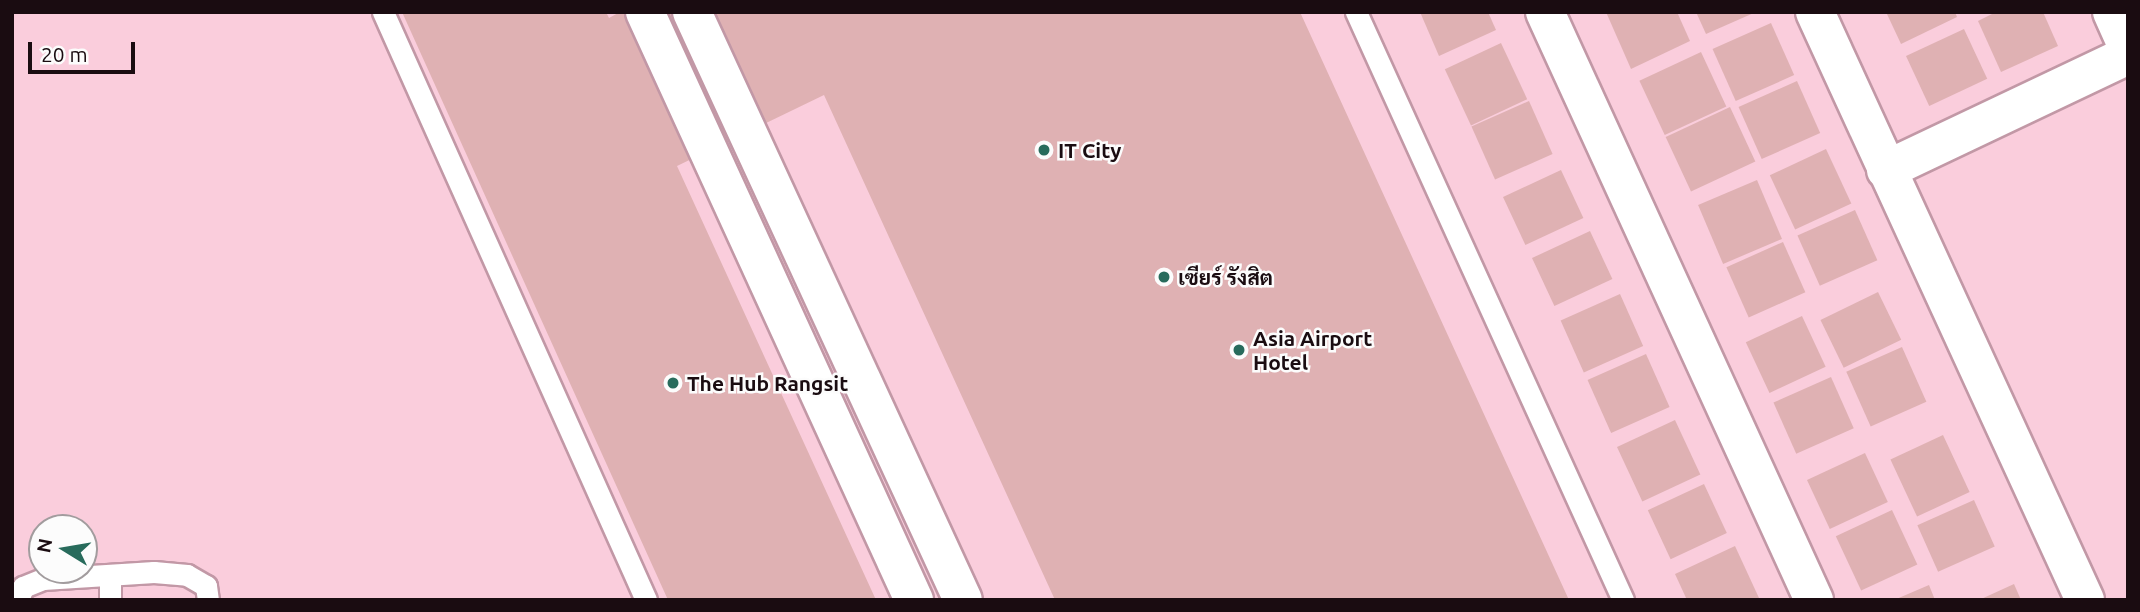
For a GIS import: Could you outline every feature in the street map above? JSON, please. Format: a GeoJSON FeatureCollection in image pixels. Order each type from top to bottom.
{"type":"FeatureCollection","features":[{"type":"Feature","properties":{"kind":"street"},"geometry":{"type":"LineString","coordinates":[[645,12],[914,600]]}},
{"type":"Feature","properties":{"kind":"street"},"geometry":{"type":"LineString","coordinates":[[692,12],[963,600]]}},
{"type":"Feature","properties":{"kind":"street"},"geometry":{"type":"LineString","coordinates":[[1545,12],[1814,600]]}},
{"type":"Feature","properties":{"kind":"street"},"geometry":{"type":"LineString","coordinates":[[1815,12],[2085,600]]}},
{"type":"Feature","properties":{"kind":"street"},"geometry":{"type":"LineString","coordinates":[[2112,12],[2128,48]]}},
{"type":"Feature","properties":{"kind":"street"},"geometry":{"type":"LineString","coordinates":[[1886,170],[2128,55]]}},
{"type":"Feature","properties":{"kind":"lane"},"geometry":{"type":"LineString","coordinates":[[383,12],[646,600]]}},
{"type":"Feature","properties":{"kind":"lane"},"geometry":{"type":"LineString","coordinates":[[1356,12],[1623,600]]}},
{"type":"Feature","properties":{"kind":"lane"},"geometry":{"type":"LineString","coordinates":[[18,600],[23,587],[43,579],[110,575],[187,575],[206,586],[208,600]]}},
{"type":"Feature","properties":{"kind":"lane"},"geometry":{"type":"LineString","coordinates":[[110,575],[110,600]]}},
{"type":"Feature","properties":{"kind":"building","name":"เซียร์ รังสิต"},"geometry":{"type":"Polygon","coordinates":[[[402,12],[606,12],[609,18],[620,12],[1300,12],[1569,600],[1055,600],[824,95],[677,166],[876,600],[668,600],[402,12]]]}},
{"type":"Feature","properties":{"kind":"building"},"geometry":{"type":"Polygon","coordinates":[[[1420,12],[1488,12],[1496,30],[1439,56],[1420,12]]]}},
{"type":"Feature","properties":{"kind":"building"},"geometry":{"type":"Polygon","coordinates":[[[1606,12],[1677,12],[1690,41],[1631,69],[1606,12]]]}},
{"type":"Feature","properties":{"kind":"building"},"geometry":{"type":"Polygon","coordinates":[[[1696,12],[1756,12],[1706,34],[1696,12]]]}},
{"type":"Feature","properties":{"kind":"building"},"geometry":{"type":"Polygon","coordinates":[[[1886,12],[1955,12],[1957,17],[1901,44],[1886,12]]]}},
{"type":"Feature","properties":{"kind":"building"},"geometry":{"type":"Polygon","coordinates":[[[1996,12],[2043,12],[2058,46],[2001,72],[1978,21],[1996,12]]]}},
{"type":"Feature","properties":{"kind":"building"},"geometry":{"type":"Polygon","coordinates":[[[1771,23],[1794,75],[1736,101],[1713,49],[1771,23]]]}},
{"type":"Feature","properties":{"kind":"building"},"geometry":{"type":"Polygon","coordinates":[[[1964,29],[1987,79],[1929,106],[1906,56],[1964,29]]]}},
{"type":"Feature","properties":{"kind":"building"},"geometry":{"type":"Polygon","coordinates":[[[1501,43],[1527,99],[1471,125],[1445,69],[1501,43]]]}},
{"type":"Feature","properties":{"kind":"building"},"geometry":{"type":"Polygon","coordinates":[[[1701,52],[1726,106],[1665,135],[1639,81],[1701,52]]]}},
{"type":"Feature","properties":{"kind":"building"},"geometry":{"type":"Polygon","coordinates":[[[1797,81],[1820,133],[1762,159],[1739,107],[1797,81]]]}},
{"type":"Feature","properties":{"kind":"building"},"geometry":{"type":"Polygon","coordinates":[[[1529,101],[1553,154],[1495,180],[1471,127],[1529,101]]]}},
{"type":"Feature","properties":{"kind":"building"},"geometry":{"type":"Polygon","coordinates":[[[1730,107],[1755,161],[1691,191],[1666,137],[1730,107]]]}},
{"type":"Feature","properties":{"kind":"building"},"geometry":{"type":"Polygon","coordinates":[[[1826,149],[1851,203],[1795,230],[1770,175],[1826,149]]]}},
{"type":"Feature","properties":{"kind":"building"},"geometry":{"type":"Polygon","coordinates":[[[1561,170],[1583,218],[1525,245],[1503,197],[1561,170]]]}},
{"type":"Feature","properties":{"kind":"building"},"geometry":{"type":"Polygon","coordinates":[[[1757,180],[1782,239],[1723,264],[1698,205],[1757,180]]]}},
{"type":"Feature","properties":{"kind":"building"},"geometry":{"type":"Polygon","coordinates":[[[1855,210],[1877,260],[1820,286],[1797,236],[1855,210]]]}},
{"type":"Feature","properties":{"kind":"building"},"geometry":{"type":"Polygon","coordinates":[[[1590,231],[1612,279],[1554,306],[1532,258],[1590,231]]]}},
{"type":"Feature","properties":{"kind":"building"},"geometry":{"type":"Polygon","coordinates":[[[1783,242],[1805,292],[1749,317],[1726,267],[1783,242]]]}},
{"type":"Feature","properties":{"kind":"building"},"geometry":{"type":"Polygon","coordinates":[[[1878,292],[1901,340],[1844,368],[1820,320],[1878,292]]]}},
{"type":"Feature","properties":{"kind":"building"},"geometry":{"type":"Polygon","coordinates":[[[1620,294],[1643,346],[1584,373],[1561,320],[1620,294]]]}},
{"type":"Feature","properties":{"kind":"building"},"geometry":{"type":"Polygon","coordinates":[[[1802,316],[1826,367],[1769,393],[1746,342],[1802,316]]]}},
{"type":"Feature","properties":{"kind":"building"},"geometry":{"type":"Polygon","coordinates":[[[1902,347],[1926,402],[1871,427],[1846,372],[1902,347]]]}},
{"type":"Feature","properties":{"kind":"building"},"geometry":{"type":"Polygon","coordinates":[[[1646,354],[1670,407],[1611,433],[1588,380],[1646,354]]]}},
{"type":"Feature","properties":{"kind":"building"},"geometry":{"type":"Polygon","coordinates":[[[1831,377],[1854,428],[1796,454],[1773,403],[1831,377]]]}},
{"type":"Feature","properties":{"kind":"building"},"geometry":{"type":"Polygon","coordinates":[[[1675,420],[1700,474],[1642,501],[1617,447],[1675,420]]]}},
{"type":"Feature","properties":{"kind":"building"},"geometry":{"type":"Polygon","coordinates":[[[1943,435],[1970,492],[1917,517],[1890,460],[1943,435]]]}},
{"type":"Feature","properties":{"kind":"building"},"geometry":{"type":"Polygon","coordinates":[[[1865,453],[1888,502],[1830,529],[1807,480],[1865,453]]]}},
{"type":"Feature","properties":{"kind":"building"},"geometry":{"type":"Polygon","coordinates":[[[1704,484],[1727,533],[1671,559],[1648,510],[1704,484]]]}},
{"type":"Feature","properties":{"kind":"building"},"geometry":{"type":"Polygon","coordinates":[[[1974,500],[1995,547],[1938,572],[1917,525],[1974,500]]]}},
{"type":"Feature","properties":{"kind":"building"},"geometry":{"type":"Polygon","coordinates":[[[1892,510],[1917,564],[1861,591],[1836,536],[1892,510]]]}},
{"type":"Feature","properties":{"kind":"building"},"geometry":{"type":"Polygon","coordinates":[[[1735,546],[1759,598],[1687,600],[1675,574],[1735,546]]]}},
{"type":"Feature","properties":{"kind":"building"},"geometry":{"type":"Polygon","coordinates":[[[2014,584],[2021,600],[1979,600],[2014,584]]]}},
{"type":"Feature","properties":{"kind":"building"},"geometry":{"type":"Polygon","coordinates":[[[1929,585],[1935,600],[1894,600],[1929,585]]]}},
{"type":"Feature","properties":{"kind":"place","name":"IT City"},"geometry":{"type":"Point","coordinates":[1044,150]}},
{"type":"Feature","properties":{"kind":"place","name":"เซียร์ รังสิต"},"geometry":{"type":"Point","coordinates":[1164,277]}},
{"type":"Feature","properties":{"kind":"place","name":"Asia Airport Hotel"},"geometry":{"type":"Point","coordinates":[1239,350]}},
{"type":"Feature","properties":{"kind":"place","name":"The Hub Rangsit"},"geometry":{"type":"Point","coordinates":[673,383]}}]}
